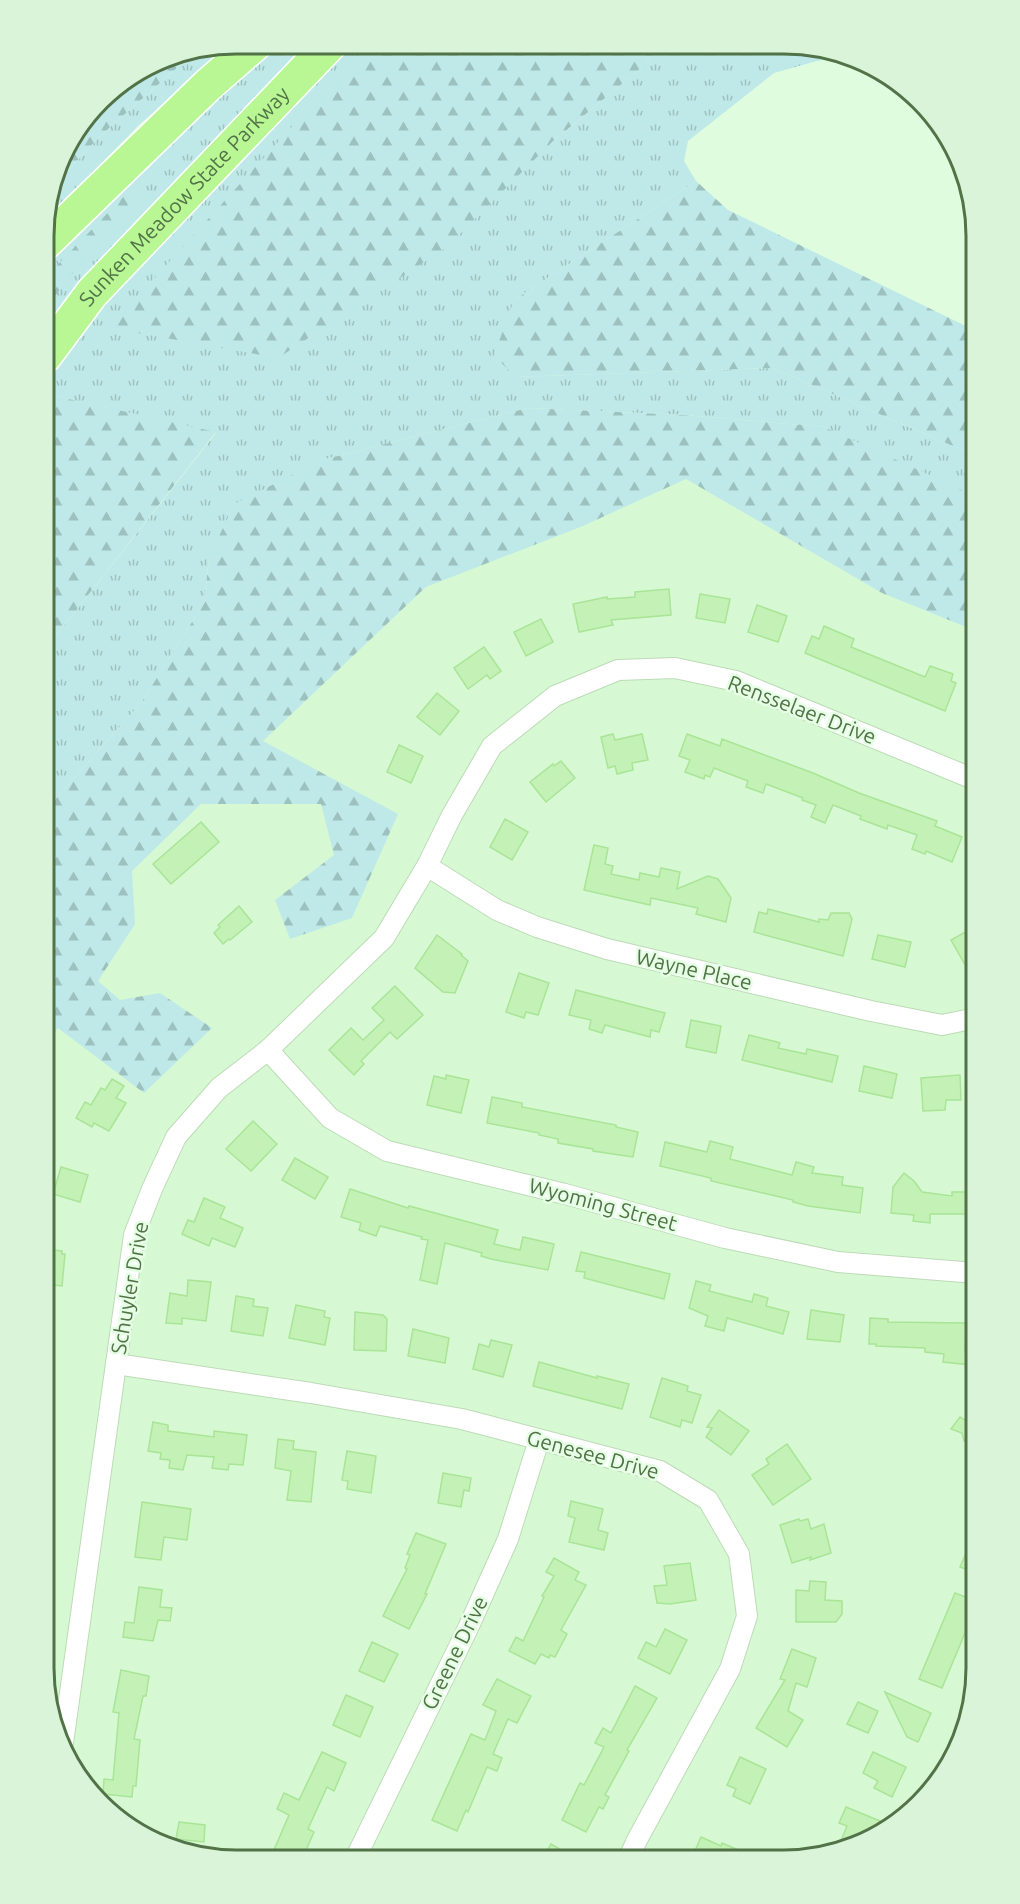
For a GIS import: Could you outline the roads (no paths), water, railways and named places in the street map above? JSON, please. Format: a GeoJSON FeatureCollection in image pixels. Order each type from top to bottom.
{"type":"FeatureCollection","features":[{"type":"Feature","properties":{"kind":"highway"},"geometry":{"type":"LineString","coordinates":[[54,234],[208,85],[244,54]]}},
{"type":"Feature","properties":{"kind":"highway","name":"Sunken Meadow State Parkway"},"geometry":{"type":"LineString","coordinates":[[54,345],[92,293],[320,54]]}},
{"type":"Feature","properties":{"kind":"street","name":"Rensselaer Drive"},"geometry":{"type":"LineString","coordinates":[[427,866],[452,815],[492,746],[555,696],[618,670],[675,668],[736,681],[966,776]]}},
{"type":"Feature","properties":{"kind":"street","name":"Wayne Place"},"geometry":{"type":"LineString","coordinates":[[427,866],[497,910],[537,927],[606,949],[942,1025],[966,1020]]}},
{"type":"Feature","properties":{"kind":"street","name":"Schuyler Drive"},"geometry":{"type":"LineString","coordinates":[[65,1729],[134,1235],[152,1189],[176,1137],[219,1088],[268,1050],[384,938],[427,866]]}},
{"type":"Feature","properties":{"kind":"street","name":"Wyoming Street"},"geometry":{"type":"LineString","coordinates":[[268,1050],[330,1118],[387,1151],[565,1194],[725,1238],[838,1262],[966,1272]]}},
{"type":"Feature","properties":{"kind":"street","name":"Genesee Drive"},"geometry":{"type":"LineString","coordinates":[[116,1364],[311,1393],[462,1419],[660,1471],[708,1500],[739,1554],[747,1616],[730,1669],[632,1850]]}},
{"type":"Feature","properties":{"kind":"street","name":"Greene Drive"},"geometry":{"type":"LineString","coordinates":[[359,1850],[469,1626],[508,1539],[539,1440]]}}]}
